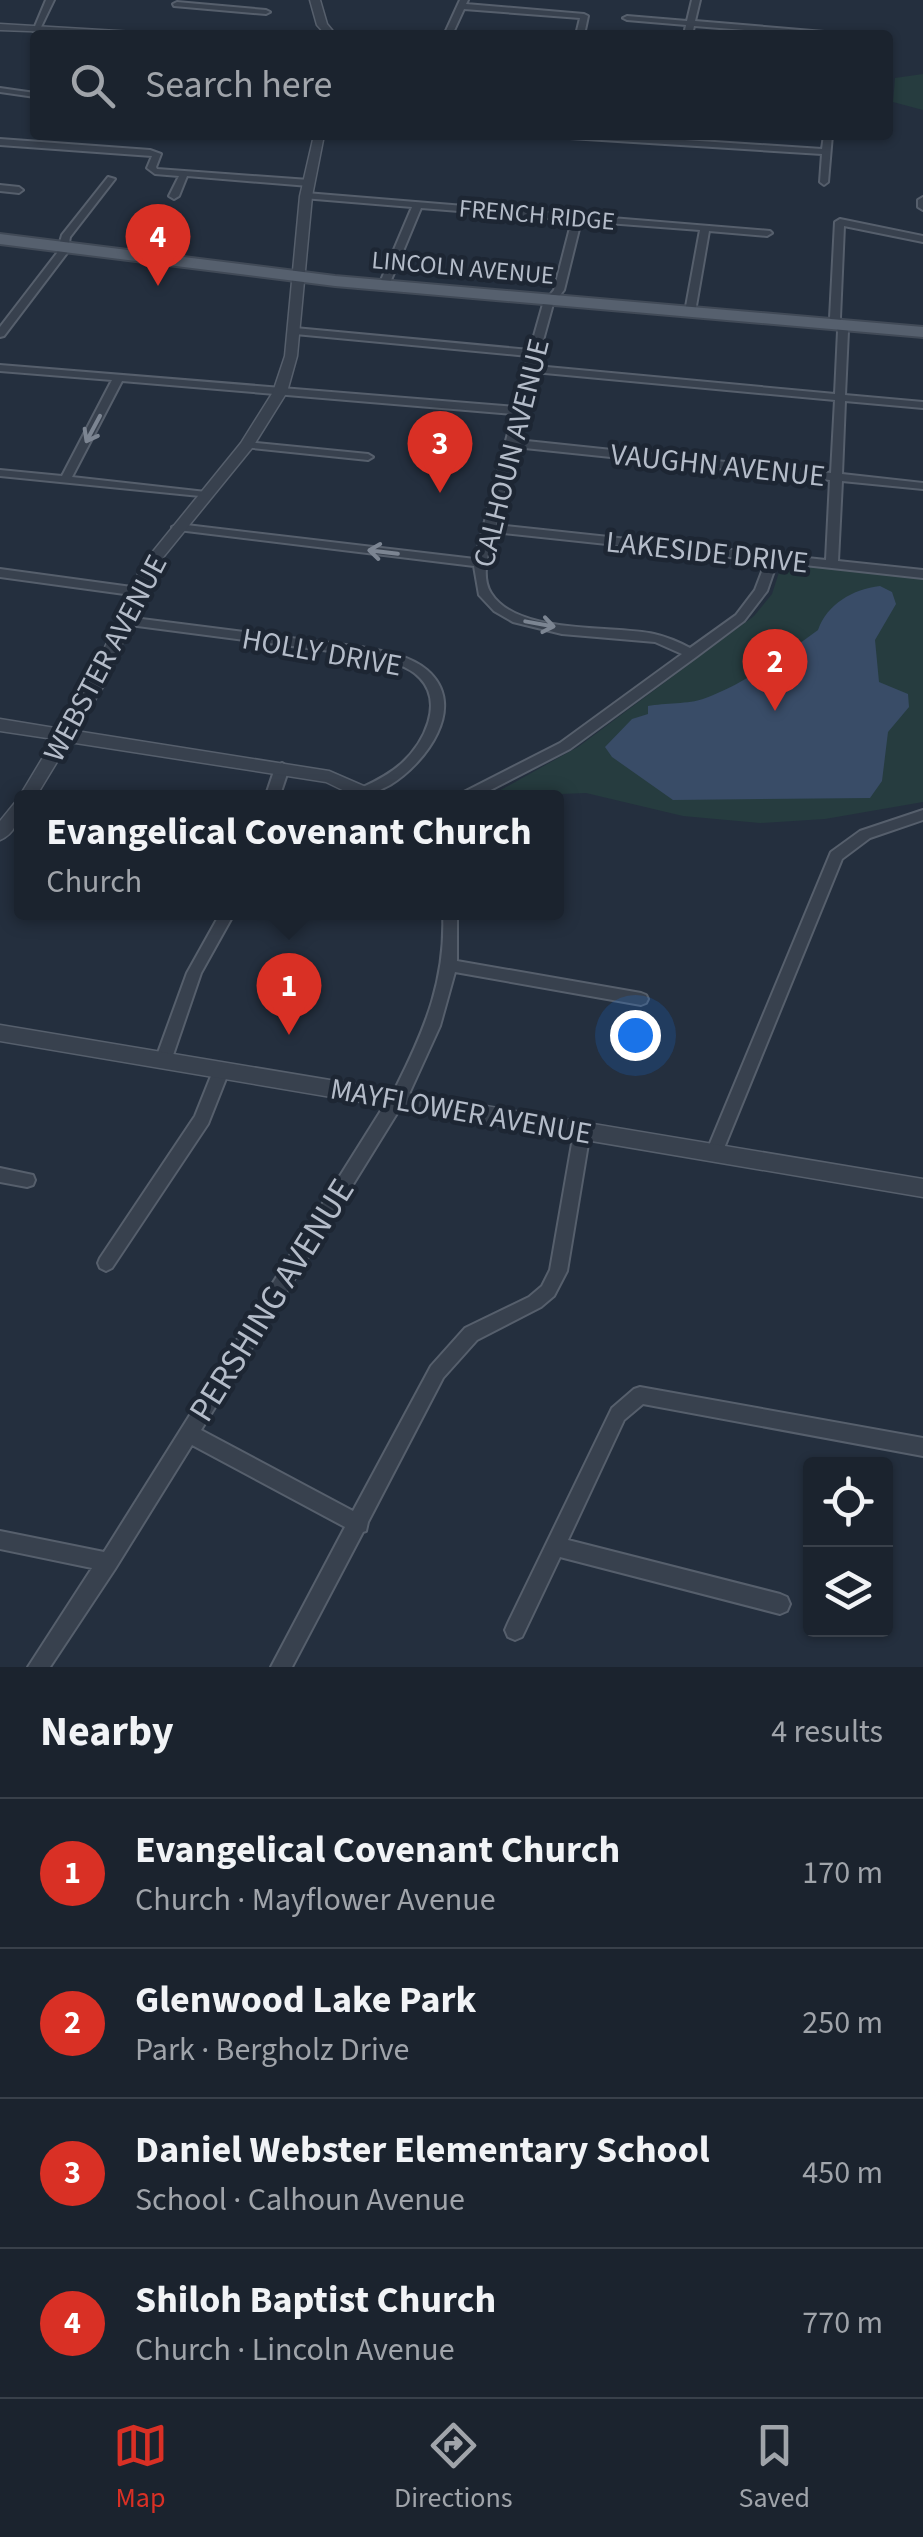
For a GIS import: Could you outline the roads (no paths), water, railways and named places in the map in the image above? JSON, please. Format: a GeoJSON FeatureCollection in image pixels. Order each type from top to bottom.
{"type":"FeatureCollection","features":[{"type":"Feature","properties":{"kind":"main road","name":"LINCOLN AVENUE"},"geometry":{"type":"LineString","coordinates":[[0,240],[384,285],[923,332]]}},
{"type":"Feature","properties":{"kind":"street"},"geometry":{"type":"LineString","coordinates":[[36,29],[50,0]]}},
{"type":"Feature","properties":{"kind":"street"},"geometry":{"type":"LineString","coordinates":[[315,0],[326,30]]}},
{"type":"Feature","properties":{"kind":"street"},"geometry":{"type":"LineString","coordinates":[[689,30],[696,0]]}},
{"type":"Feature","properties":{"kind":"street"},"geometry":{"type":"LineString","coordinates":[[450,30],[462,3],[584,16],[581,30]]}},
{"type":"Feature","properties":{"kind":"street"},"geometry":{"type":"LineString","coordinates":[[176,4],[210,4],[266,12]]}},
{"type":"Feature","properties":{"kind":"street"},"geometry":{"type":"LineString","coordinates":[[628,18],[783,30]]}},
{"type":"Feature","properties":{"kind":"street"},"geometry":{"type":"LineString","coordinates":[[0,26],[52,30]]}},
{"type":"Feature","properties":{"kind":"street"},"geometry":{"type":"LineString","coordinates":[[0,90],[30,93]]}},
{"type":"Feature","properties":{"kind":"street","name":"WEBSTER AVENUE"},"geometry":{"type":"LineString","coordinates":[[31,790],[66,737],[126,621],[149,565],[246,444],[280,392],[295,331],[308,189],[318,140]]}},
{"type":"Feature","properties":{"kind":"street"},"geometry":{"type":"LineString","coordinates":[[697,140],[827,152]]}},
{"type":"Feature","properties":{"kind":"street"},"geometry":{"type":"LineString","coordinates":[[824,182],[828,140]]}},
{"type":"Feature","properties":{"kind":"street"},"geometry":{"type":"LineString","coordinates":[[0,142],[157,154],[151,168],[184,174],[174,196]]}},
{"type":"Feature","properties":{"kind":"street","name":"FRENCH RIDGE"},"geometry":{"type":"LineString","coordinates":[[184,174],[418,204],[767,233]]}},
{"type":"Feature","properties":{"kind":"street"},"geometry":{"type":"LineString","coordinates":[[0,334],[62,253],[62,246],[111,179]]}},
{"type":"Feature","properties":{"kind":"street"},"geometry":{"type":"LineString","coordinates":[[0,188],[19,190]]}},
{"type":"Feature","properties":{"kind":"street"},"geometry":{"type":"LineString","coordinates":[[384,285],[418,204]]}},
{"type":"Feature","properties":{"kind":"street","name":"CALHOUN AVENUE"},"geometry":{"type":"LineString","coordinates":[[577,218],[558,290],[550,300],[534,352],[514,443],[480,563],[483,592],[488,600],[526,622],[657,639],[692,654]]}},
{"type":"Feature","properties":{"kind":"street"},"geometry":{"type":"LineString","coordinates":[[832,566],[840,222],[923,239]]}},
{"type":"Feature","properties":{"kind":"street"},"geometry":{"type":"LineString","coordinates":[[690,312],[706,228]]}},
{"type":"Feature","properties":{"kind":"street"},"geometry":{"type":"LineString","coordinates":[[295,331],[534,352]]}},
{"type":"Feature","properties":{"kind":"street"},"geometry":{"type":"LineString","coordinates":[[0,368],[521,411]]}},
{"type":"Feature","properties":{"kind":"street"},"geometry":{"type":"LineString","coordinates":[[532,369],[923,405]]}},
{"type":"Feature","properties":{"kind":"street"},"geometry":{"type":"LineString","coordinates":[[66,480],[118,379]]}},
{"type":"Feature","properties":{"kind":"street","name":"VAUGHN AVENUE"},"geometry":{"type":"LineString","coordinates":[[514,443],[923,486]]}},
{"type":"Feature","properties":{"kind":"street"},"geometry":{"type":"LineString","coordinates":[[246,444],[368,457]]}},
{"type":"Feature","properties":{"kind":"street"},"geometry":{"type":"LineString","coordinates":[[0,472],[206,495]]}},
{"type":"Feature","properties":{"kind":"street"},"geometry":{"type":"LineString","coordinates":[[178,528],[480,563]]}},
{"type":"Feature","properties":{"kind":"street","name":"LAKESIDE DRIVE"},"geometry":{"type":"LineString","coordinates":[[492,528],[923,574]]}},
{"type":"Feature","properties":{"kind":"street"},"geometry":{"type":"LineString","coordinates":[[480,790],[566,746],[692,654],[750,608],[761,591],[772,559]]}},
{"type":"Feature","properties":{"kind":"street"},"geometry":{"type":"LineString","coordinates":[[0,573],[139,592]]}},
{"type":"Feature","properties":{"kind":"street","name":"HOLLY DRIVE"},"geometry":{"type":"LineString","coordinates":[[126,621],[350,651],[419,670],[434,689],[437,700],[430,734],[411,764],[377,790]]}},
{"type":"Feature","properties":{"kind":"street"},"geometry":{"type":"LineString","coordinates":[[0,725],[282,768],[329,777],[361,790]]}},
{"type":"Feature","properties":{"kind":"street"},"geometry":{"type":"LineString","coordinates":[[275,790],[282,768]]}},
{"type":"Feature","properties":{"kind":"street"},"geometry":{"type":"LineString","coordinates":[[714,1153],[836,856],[842,848],[880,828],[923,816]]}},
{"type":"Feature","properties":{"kind":"street"},"geometry":{"type":"LineString","coordinates":[[164,1061],[194,972],[223,920]]}},
{"type":"Feature","properties":{"kind":"street","name":"PERSHING AVENUE"},"geometry":{"type":"LineString","coordinates":[[38,1667],[108,1562],[396,1100],[440,1009],[449,966],[450,920]]}},
{"type":"Feature","properties":{"kind":"street"},"geometry":{"type":"LineString","coordinates":[[449,966],[641,999]]}},
{"type":"Feature","properties":{"kind":"street","name":"MAYFLOWER AVENUE"},"geometry":{"type":"LineString","coordinates":[[0,1033],[923,1188]]}},
{"type":"Feature","properties":{"kind":"street"},"geometry":{"type":"LineString","coordinates":[[106,1262],[194,1132],[221,1071]]}},
{"type":"Feature","properties":{"kind":"street"},"geometry":{"type":"LineString","coordinates":[[281,1667],[436,1372],[458,1346],[486,1324],[535,1302],[554,1281],[582,1132]]}},
{"type":"Feature","properties":{"kind":"street"},"geometry":{"type":"LineString","coordinates":[[0,1175],[27,1180]]}},
{"type":"Feature","properties":{"kind":"street"},"geometry":{"type":"LineString","coordinates":[[923,1180],[923,1188]]}},
{"type":"Feature","properties":{"kind":"street"},"geometry":{"type":"LineString","coordinates":[[515,1630],[618,1414],[640,1395],[923,1447]]}},
{"type":"Feature","properties":{"kind":"street"},"geometry":{"type":"LineString","coordinates":[[188,1433],[358,1524]]}},
{"type":"Feature","properties":{"kind":"street"},"geometry":{"type":"LineString","coordinates":[[0,1540],[108,1562]]}},
{"type":"Feature","properties":{"kind":"street"},"geometry":{"type":"LineString","coordinates":[[554,1546],[780,1604]]}},
{"type":"Feature","properties":{"kind":"water"},"geometry":{"type":"Polygon","coordinates":[[[880,586],[892,592],[896,604],[875,640],[879,682],[908,694],[909,707],[888,732],[882,781],[870,798],[673,800],[612,757],[605,747],[632,719],[648,714],[648,706],[698,701],[734,686],[818,630],[842,599],[880,586]]]}},
{"type":"Feature","properties":{"kind":"place","name":"Shiloh Baptist Church"},"geometry":{"type":"Point","coordinates":[158,286]}},
{"type":"Feature","properties":{"kind":"place","name":"Daniel Webster Elementary School"},"geometry":{"type":"Point","coordinates":[440,493]}},
{"type":"Feature","properties":{"kind":"place","name":"Glenwood Lake Park"},"geometry":{"type":"Point","coordinates":[775,711]}},
{"type":"Feature","properties":{"kind":"place","name":"Evangelical Covenant Church"},"geometry":{"type":"Point","coordinates":[289,1035]}}]}
